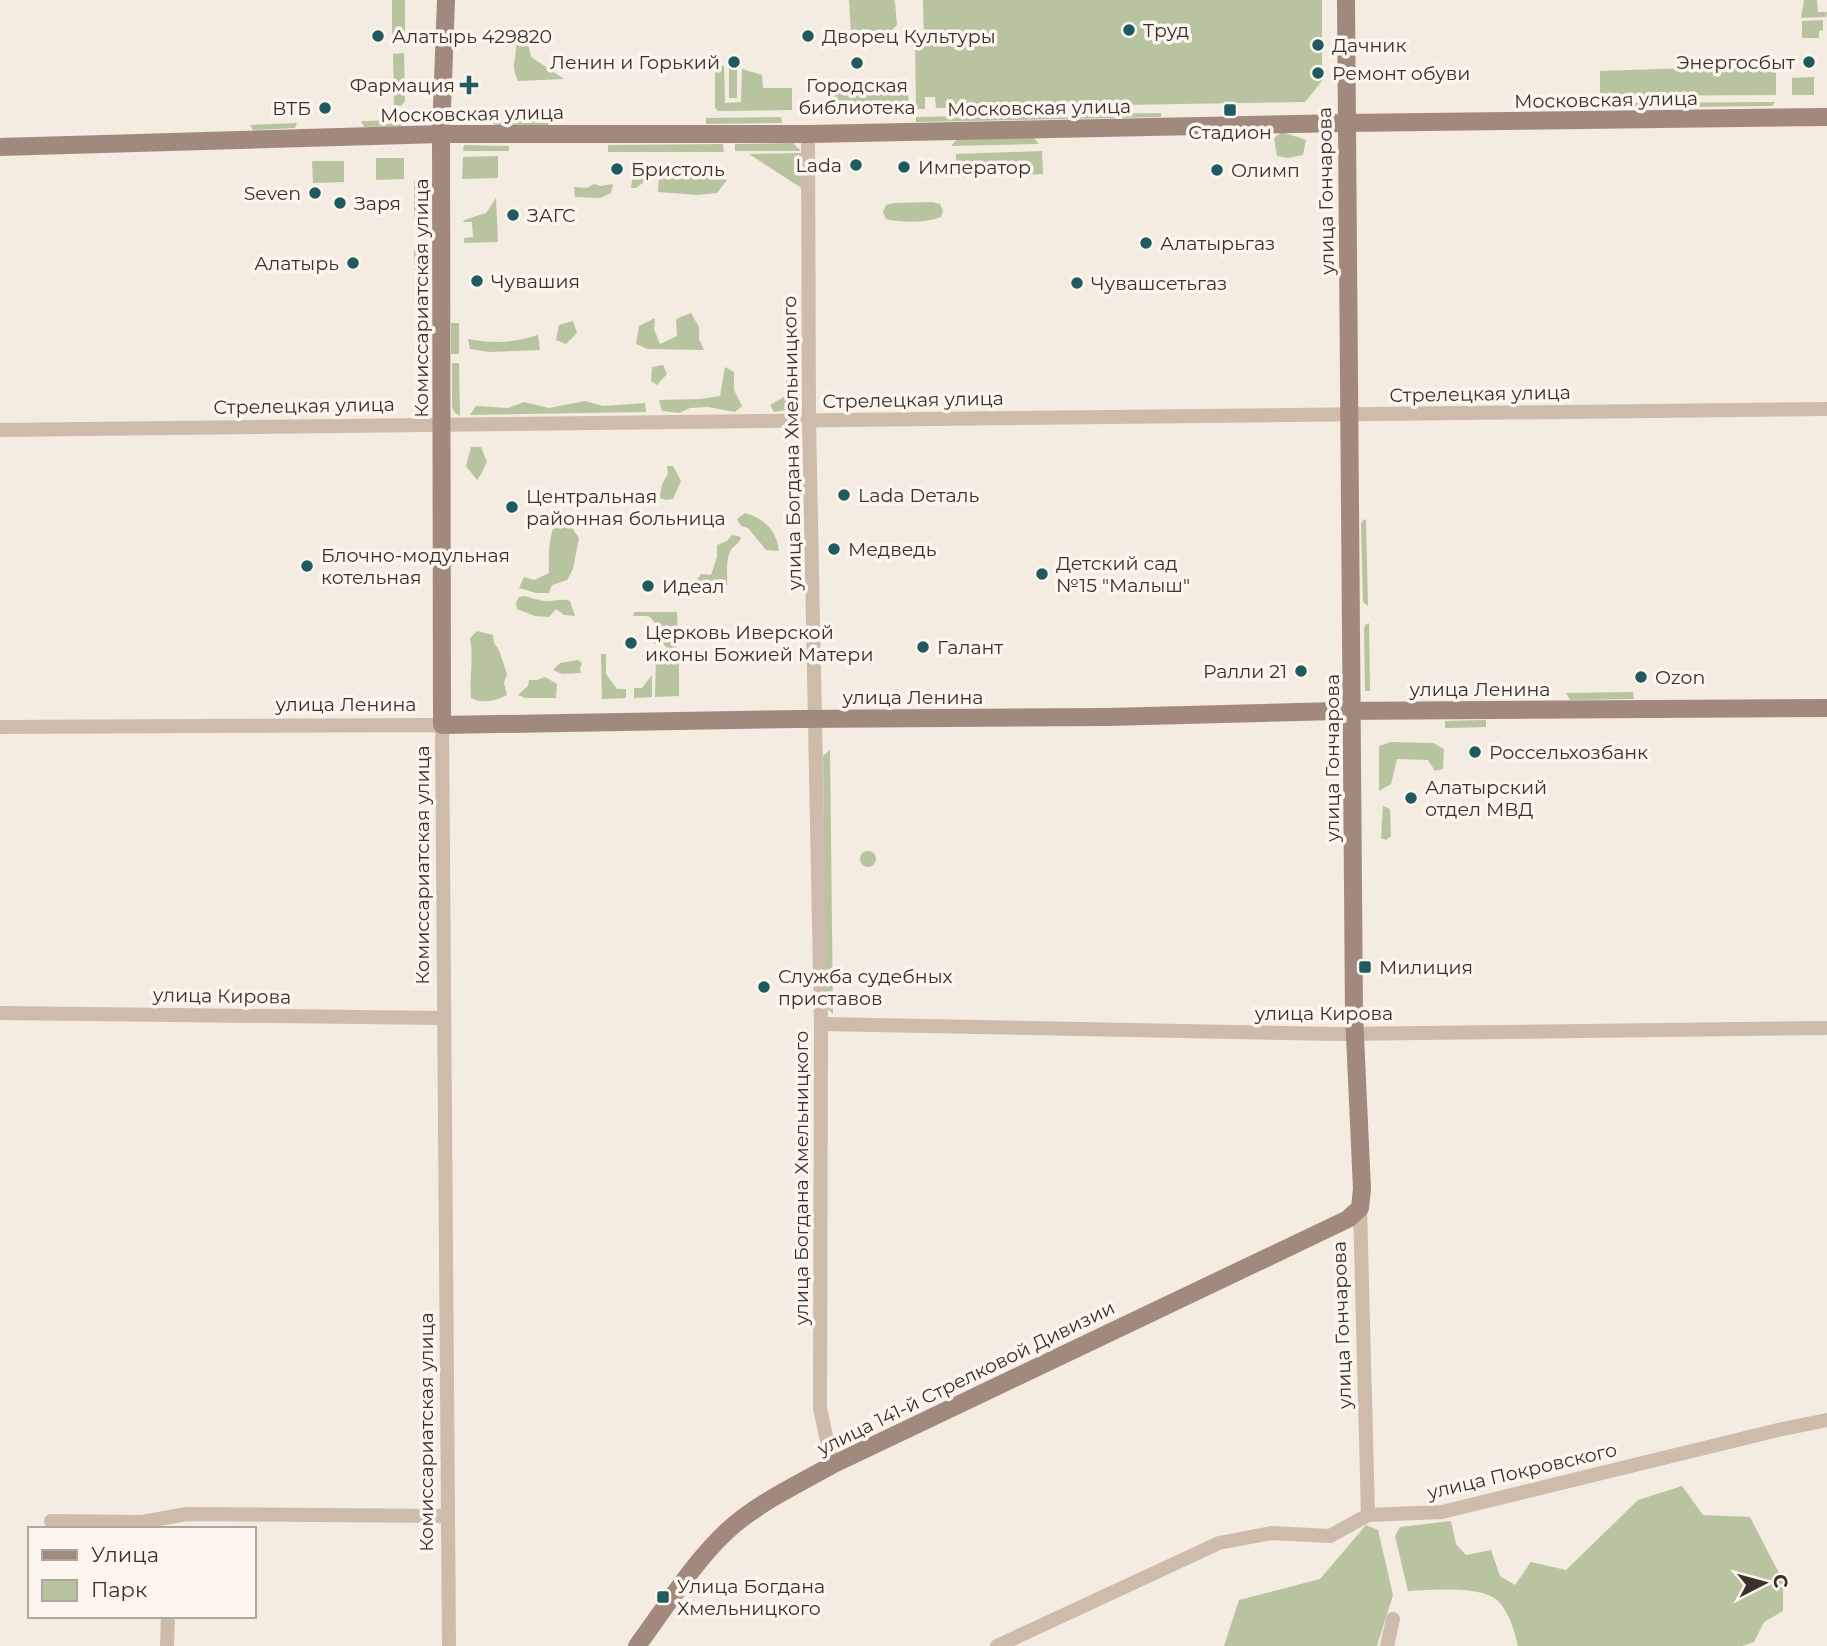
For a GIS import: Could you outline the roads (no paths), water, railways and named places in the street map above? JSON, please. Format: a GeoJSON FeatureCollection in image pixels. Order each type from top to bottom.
{"type":"FeatureCollection","features":[{"type":"Feature","properties":{"kind":"street","name":"Комиссариатская улица"},"geometry":{"type":"LineString","coordinates":[[446,0],[441,134],[442,725],[449,1646]]}},
{"type":"Feature","properties":{"kind":"street","name":"улица Гончарова"},"geometry":{"type":"LineString","coordinates":[[1346,0],[1354,1034],[1363,1189],[1360,1208],[1368,1515]]}},
{"type":"Feature","properties":{"kind":"street","name":"Московская улица"},"geometry":{"type":"LineString","coordinates":[[0,147],[441,134],[808,134],[1827,117]]}},
{"type":"Feature","properties":{"kind":"street","name":"улица Богдана Хмельницкого"},"geometry":{"type":"LineString","coordinates":[[808,134],[809,421],[821,1024],[820,1408],[832,1465]]}},
{"type":"Feature","properties":{"kind":"street","name":"Стрелецкая улица"},"geometry":{"type":"LineString","coordinates":[[0,430],[1827,409]]}},
{"type":"Feature","properties":{"kind":"street","name":"улица Ленина"},"geometry":{"type":"LineString","coordinates":[[0,727],[442,725],[1108,717],[1353,711],[1827,708]]}},
{"type":"Feature","properties":{"kind":"street","name":"улица Кирова"},"geometry":{"type":"LineString","coordinates":[[0,1013],[444,1018]]}},
{"type":"Feature","properties":{"kind":"street","name":"улица Кирова"},"geometry":{"type":"LineString","coordinates":[[821,1024],[1354,1034],[1827,1028]]}},
{"type":"Feature","properties":{"kind":"street","name":"улица 141-й Стрелковой Дивизии"},"geometry":{"type":"LineString","coordinates":[[637,1646],[703,1556],[729,1530],[758,1507],[832,1465],[1348,1219],[1360,1208]]}},
{"type":"Feature","properties":{"kind":"street","name":"улица Покровского"},"geometry":{"type":"LineString","coordinates":[[997,1646],[1219,1543],[1271,1534],[1329,1536],[1368,1515],[1442,1512],[1827,1420]]}},
{"type":"Feature","properties":{"kind":"street"},"geometry":{"type":"LineString","coordinates":[[51,1521],[142,1522],[187,1514],[448,1516]]}},
{"type":"Feature","properties":{"kind":"street"},"geometry":{"type":"LineString","coordinates":[[179,1527],[187,1514]]}},
{"type":"Feature","properties":{"kind":"street"},"geometry":{"type":"LineString","coordinates":[[167,1646],[168,1618]]}},
{"type":"Feature","properties":{"kind":"street"},"geometry":{"type":"LineString","coordinates":[[1387,1646],[1393,1619]]}},
{"type":"Feature","properties":{"kind":"place","name":"Труд"},"geometry":{"type":"Point","coordinates":[1129,30]}},
{"type":"Feature","properties":{"kind":"place","name":"Алатырь 429820"},"geometry":{"type":"Point","coordinates":[378,36]}},
{"type":"Feature","properties":{"kind":"place","name":"Дворец Культуры"},"geometry":{"type":"Point","coordinates":[808,36]}},
{"type":"Feature","properties":{"kind":"place","name":"Дачник"},"geometry":{"type":"Point","coordinates":[1318,45]}},
{"type":"Feature","properties":{"kind":"place","name":"Ленин и Горький"},"geometry":{"type":"Point","coordinates":[734,62]}},
{"type":"Feature","properties":{"kind":"place","name":"Энергосбыт"},"geometry":{"type":"Point","coordinates":[1809,62]}},
{"type":"Feature","properties":{"kind":"place","name":"Городская библиотека"},"geometry":{"type":"Point","coordinates":[857,63]}},
{"type":"Feature","properties":{"kind":"place","name":"Ремонт обуви"},"geometry":{"type":"Point","coordinates":[1318,73]}},
{"type":"Feature","properties":{"kind":"place","name":"Фармация"},"geometry":{"type":"Point","coordinates":[469,85]}},
{"type":"Feature","properties":{"kind":"place","name":"ВТБ"},"geometry":{"type":"Point","coordinates":[325,108]}},
{"type":"Feature","properties":{"kind":"place","name":"Стадион"},"geometry":{"type":"Point","coordinates":[1230,110]}},
{"type":"Feature","properties":{"kind":"place","name":"Lada"},"geometry":{"type":"Point","coordinates":[856,165]}},
{"type":"Feature","properties":{"kind":"place","name":"Император"},"geometry":{"type":"Point","coordinates":[904,167]}},
{"type":"Feature","properties":{"kind":"place","name":"Бристоль"},"geometry":{"type":"Point","coordinates":[617,169]}},
{"type":"Feature","properties":{"kind":"place","name":"Олимп"},"geometry":{"type":"Point","coordinates":[1217,170]}},
{"type":"Feature","properties":{"kind":"place","name":"Seven"},"geometry":{"type":"Point","coordinates":[315,193]}},
{"type":"Feature","properties":{"kind":"place","name":"Заря"},"geometry":{"type":"Point","coordinates":[340,203]}},
{"type":"Feature","properties":{"kind":"place","name":"ЗАГС"},"geometry":{"type":"Point","coordinates":[513,215]}},
{"type":"Feature","properties":{"kind":"place","name":"Алатырьгаз"},"geometry":{"type":"Point","coordinates":[1146,243]}},
{"type":"Feature","properties":{"kind":"place","name":"Алатырь"},"geometry":{"type":"Point","coordinates":[353,263]}},
{"type":"Feature","properties":{"kind":"place","name":"Чувашия"},"geometry":{"type":"Point","coordinates":[477,281]}},
{"type":"Feature","properties":{"kind":"place","name":"Чувашсетьгаз"},"geometry":{"type":"Point","coordinates":[1077,283]}},
{"type":"Feature","properties":{"kind":"place","name":"Lada Dеталь"},"geometry":{"type":"Point","coordinates":[844,495]}},
{"type":"Feature","properties":{"kind":"place","name":"Центральная районная больница"},"geometry":{"type":"Point","coordinates":[512,507]}},
{"type":"Feature","properties":{"kind":"place","name":"Медведь"},"geometry":{"type":"Point","coordinates":[834,549]}},
{"type":"Feature","properties":{"kind":"place","name":"Блочно-модульная котельная"},"geometry":{"type":"Point","coordinates":[307,566]}},
{"type":"Feature","properties":{"kind":"place","name":"Детский сад №15 \"Малыш\""},"geometry":{"type":"Point","coordinates":[1042,574]}},
{"type":"Feature","properties":{"kind":"place","name":"Идеал"},"geometry":{"type":"Point","coordinates":[648,586]}},
{"type":"Feature","properties":{"kind":"place","name":"Церковь Иверской иконы Божией Матери"},"geometry":{"type":"Point","coordinates":[631,643]}},
{"type":"Feature","properties":{"kind":"place","name":"Галант"},"geometry":{"type":"Point","coordinates":[923,647]}},
{"type":"Feature","properties":{"kind":"place","name":"Ралли 21"},"geometry":{"type":"Point","coordinates":[1301,671]}},
{"type":"Feature","properties":{"kind":"place","name":"Ozon"},"geometry":{"type":"Point","coordinates":[1641,677]}},
{"type":"Feature","properties":{"kind":"place","name":"Россельхозбанк"},"geometry":{"type":"Point","coordinates":[1475,752]}},
{"type":"Feature","properties":{"kind":"place","name":"Алатырский отдел МВД"},"geometry":{"type":"Point","coordinates":[1411,798]}},
{"type":"Feature","properties":{"kind":"place","name":"Милиция"},"geometry":{"type":"Point","coordinates":[1365,967]}},
{"type":"Feature","properties":{"kind":"place","name":"Служба судебных приставов"},"geometry":{"type":"Point","coordinates":[764,987]}},
{"type":"Feature","properties":{"kind":"place","name":"Улица Богдана Хмельницкого"},"geometry":{"type":"Point","coordinates":[663,1597]}}]}
